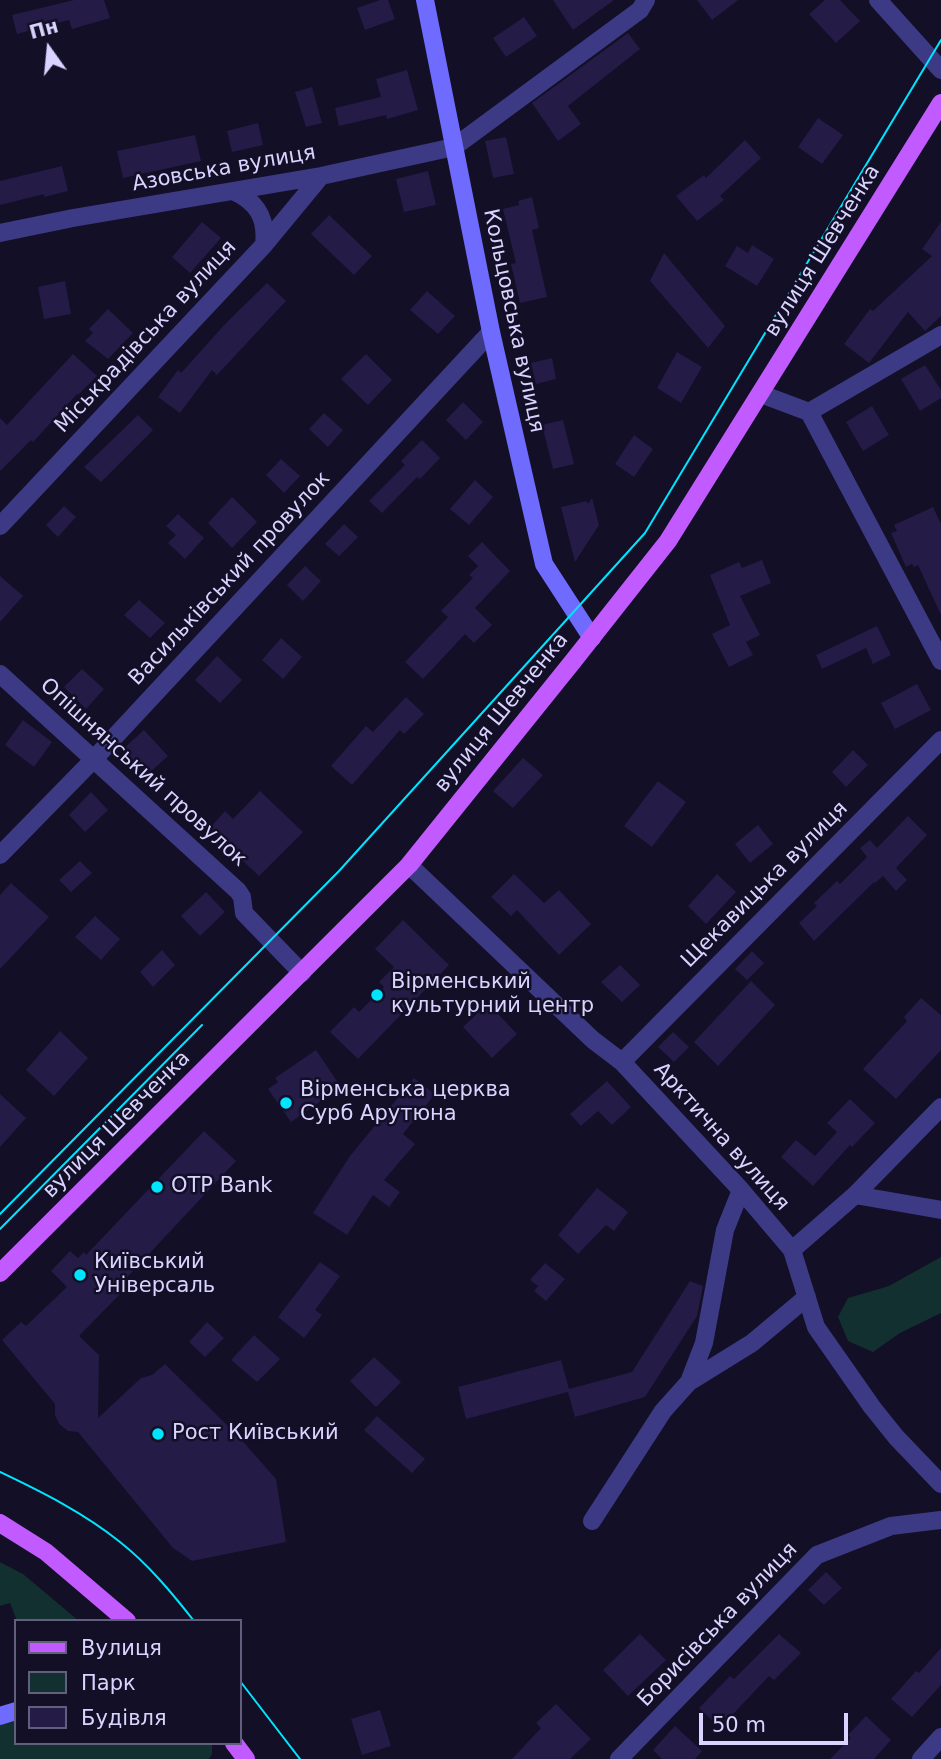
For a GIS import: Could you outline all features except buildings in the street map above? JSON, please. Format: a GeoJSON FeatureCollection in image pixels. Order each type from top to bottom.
{"type":"FeatureCollection","features":[{"type":"Feature","properties":{"kind":"main road","name":"вулиця Шевченка"},"geometry":{"type":"LineString","coordinates":[[0,1273],[409,865],[592,638],[668,541],[941,103]]}},
{"type":"Feature","properties":{"kind":"main road"},"geometry":{"type":"LineString","coordinates":[[0,1523],[46,1552],[125,1619]]}},
{"type":"Feature","properties":{"kind":"street","name":"Кольцовська вулиця"},"geometry":{"type":"LineString","coordinates":[[425,0],[491,332],[544,564],[592,638]]}},
{"type":"Feature","properties":{"kind":"street"},"geometry":{"type":"LineString","coordinates":[[454,147],[640,10],[646,0]]}},
{"type":"Feature","properties":{"kind":"street"},"geometry":{"type":"LineString","coordinates":[[878,0],[941,70]]}},
{"type":"Feature","properties":{"kind":"street","name":"Азовська вулиця"},"geometry":{"type":"LineString","coordinates":[[0,233],[320,176],[454,147]]}},
{"type":"Feature","properties":{"kind":"street","name":"Міськрадівська вулиця"},"geometry":{"type":"LineString","coordinates":[[0,526],[264,245],[320,176]]}},
{"type":"Feature","properties":{"kind":"street"},"geometry":{"type":"LineString","coordinates":[[233,191],[246,197],[256,206],[263,218],[264,245]]}},
{"type":"Feature","properties":{"kind":"street","name":"Васильківський провулок"},"geometry":{"type":"LineString","coordinates":[[0,855],[94,759],[491,332]]}},
{"type":"Feature","properties":{"kind":"street"},"geometry":{"type":"LineString","coordinates":[[809,412],[941,335]]}},
{"type":"Feature","properties":{"kind":"street"},"geometry":{"type":"LineString","coordinates":[[761,394],[809,412],[941,660]]}},
{"type":"Feature","properties":{"kind":"street","name":"Опішнянський провулок"},"geometry":{"type":"LineString","coordinates":[[0,674],[238,891],[242,897],[244,914],[302,973]]}},
{"type":"Feature","properties":{"kind":"street","name":"Щекавицька вулиця"},"geometry":{"type":"LineString","coordinates":[[622,1062],[941,740]]}},
{"type":"Feature","properties":{"kind":"street","name":"Арктична вулиця"},"geometry":{"type":"LineString","coordinates":[[409,865],[584,1031],[622,1062],[741,1189],[792,1250],[816,1327],[872,1407],[896,1437],[941,1484]]}},
{"type":"Feature","properties":{"kind":"street"},"geometry":{"type":"LineString","coordinates":[[792,1250],[855,1195],[941,1107]]}},
{"type":"Feature","properties":{"kind":"street"},"geometry":{"type":"LineString","coordinates":[[689,1382],[704,1343],[726,1230],[741,1189]]}},
{"type":"Feature","properties":{"kind":"street"},"geometry":{"type":"LineString","coordinates":[[855,1195],[941,1210]]}},
{"type":"Feature","properties":{"kind":"street"},"geometry":{"type":"LineString","coordinates":[[592,1521],[663,1411],[689,1382],[752,1343],[807,1297]]}},
{"type":"Feature","properties":{"kind":"street","name":"Борисівська вулиця"},"geometry":{"type":"LineString","coordinates":[[619,1759],[817,1555],[891,1526],[941,1520]]}},
{"type":"Feature","properties":{"kind":"street"},"geometry":{"type":"LineString","coordinates":[[921,1759],[941,1737]]}},
{"type":"Feature","properties":{"kind":"green space"},"geometry":{"type":"Polygon","coordinates":[[[941,1257],[941,1313],[900,1333],[873,1352],[848,1341],[838,1317],[848,1298],[889,1286],[941,1257]]]}},
{"type":"Feature","properties":{"kind":"green space"},"geometry":{"type":"Polygon","coordinates":[[[0,1562],[23,1574],[77,1619],[16,1619],[10,1603],[0,1606],[0,1562]]]}},
{"type":"Feature","properties":{"kind":"green space"},"geometry":{"type":"Polygon","coordinates":[[[14,1721],[14,1745],[212,1745],[212,1754],[209,1759],[0,1759],[0,1725],[14,1721]]]}},
{"type":"Feature","properties":{"kind":"tram line"},"geometry":{"type":"LineString","coordinates":[[0,1214],[339,871],[645,533],[941,40]]}},
{"type":"Feature","properties":{"kind":"tram line"},"geometry":{"type":"LineString","coordinates":[[0,1229],[202,1025]]}},
{"type":"Feature","properties":{"kind":"tram line"},"geometry":{"type":"LineString","coordinates":[[0,1472],[47,1495],[106,1531],[150,1569],[192,1619]]}},
{"type":"Feature","properties":{"kind":"tram line"},"geometry":{"type":"LineString","coordinates":[[242,1684],[300,1759]]}},
{"type":"Feature","properties":{"kind":"place","name":"Вірменський культурний центр"},"geometry":{"type":"Point","coordinates":[377,995]}},
{"type":"Feature","properties":{"kind":"place","name":"Вірменська церква Сурб Арутюна"},"geometry":{"type":"Point","coordinates":[286,1103]}},
{"type":"Feature","properties":{"kind":"place","name":"OTP Bank"},"geometry":{"type":"Point","coordinates":[157,1187]}},
{"type":"Feature","properties":{"kind":"place","name":"Київський Універсаль"},"geometry":{"type":"Point","coordinates":[80,1275]}},
{"type":"Feature","properties":{"kind":"place","name":"Рост Київський"},"geometry":{"type":"Point","coordinates":[158,1434]}}]}
